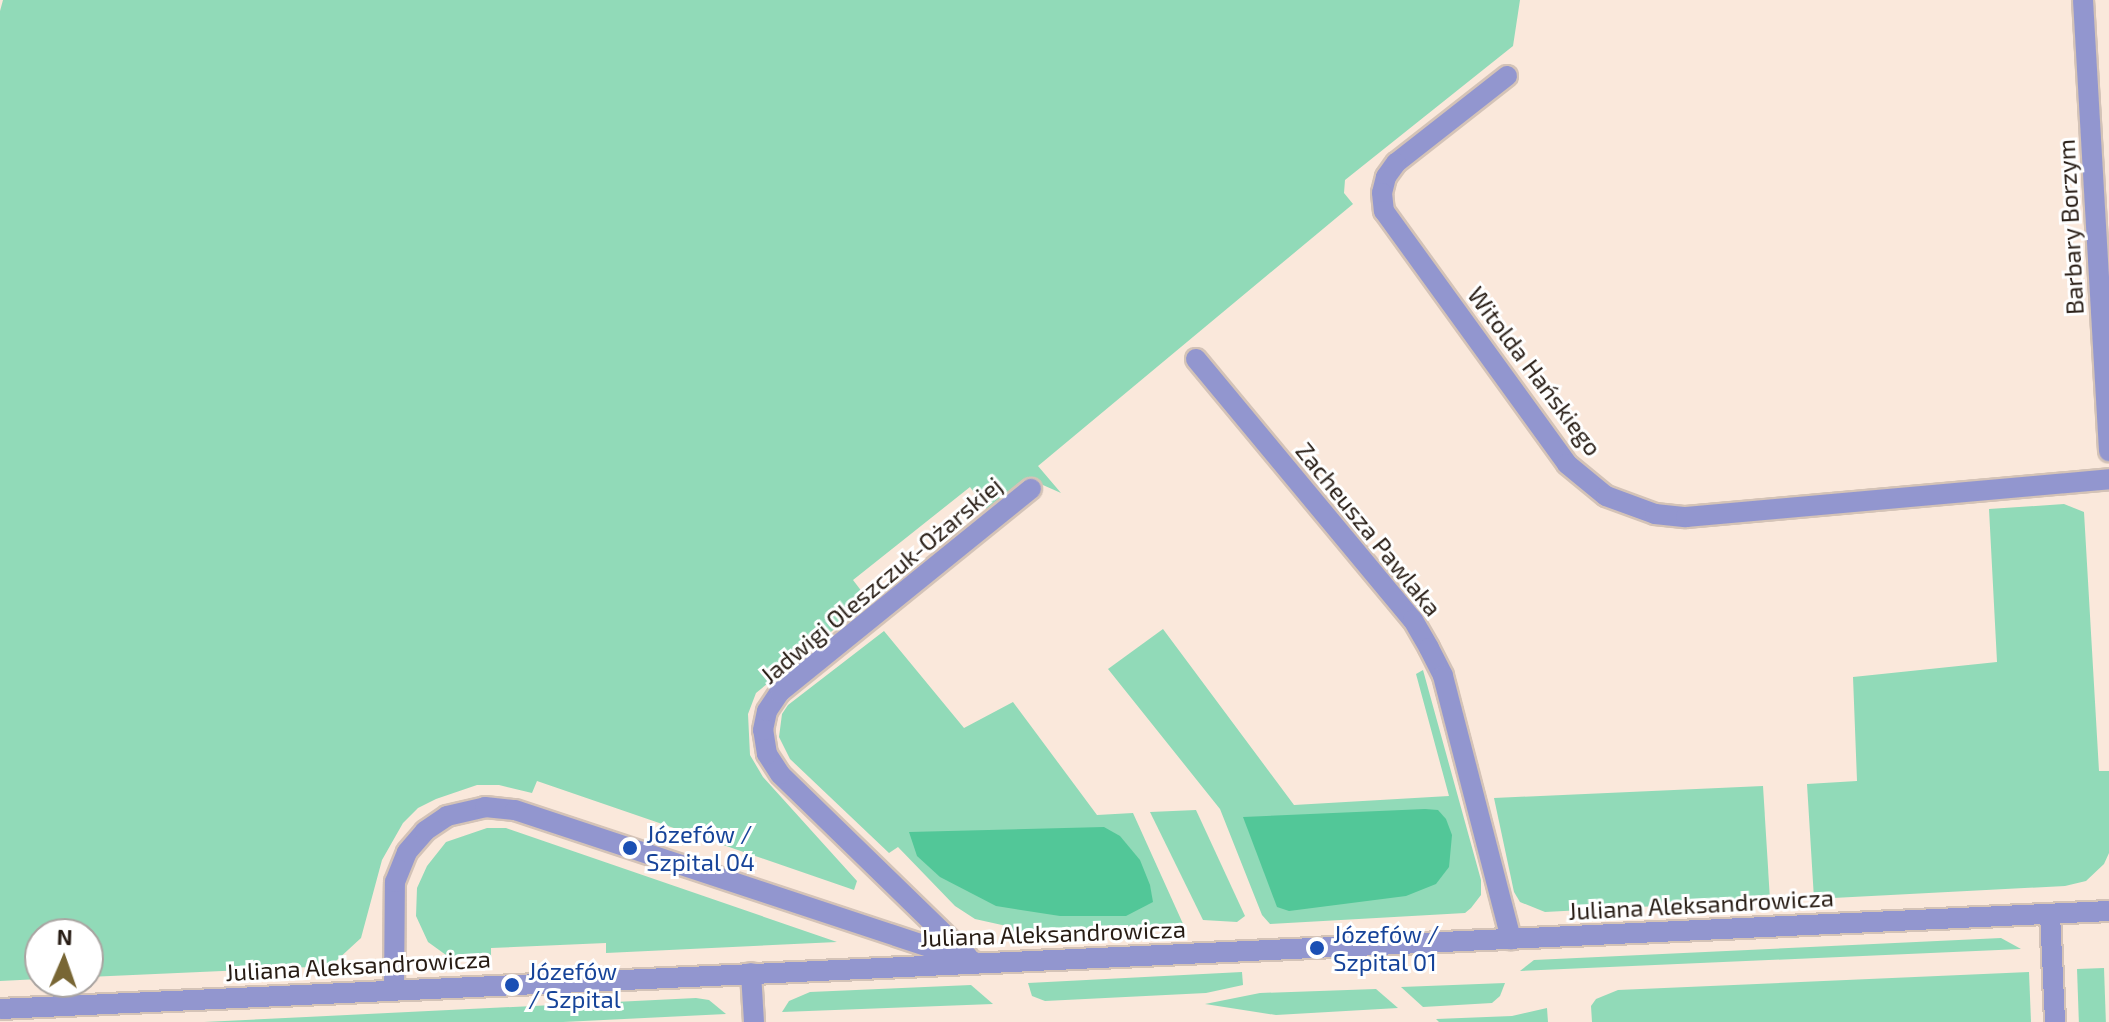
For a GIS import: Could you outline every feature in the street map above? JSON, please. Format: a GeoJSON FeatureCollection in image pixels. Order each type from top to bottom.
{"type":"FeatureCollection","features":[{"type":"Feature","properties":{"kind":"street","name":"Barbary Borzym"},"geometry":{"type":"LineString","coordinates":[[2083,0],[2109,451]]}},
{"type":"Feature","properties":{"kind":"street","name":"Witolda Hańskiego"},"geometry":{"type":"LineString","coordinates":[[1507,76],[1396,163],[1386,177],[1382,193],[1384,211],[1567,464],[1606,496],[1655,514],[1686,517],[2109,479]]}},
{"type":"Feature","properties":{"kind":"street","name":"Zacheusza Pawlaka"},"geometry":{"type":"LineString","coordinates":[[1196,359],[1413,620],[1443,676],[1511,939]]}},
{"type":"Feature","properties":{"kind":"street","name":"Jadwigi Oleszczuk-Ożarskiej"},"geometry":{"type":"LineString","coordinates":[[974,962],[780,774],[767,754],[763,730],[767,711],[780,692],[1031,489]]}},
{"type":"Feature","properties":{"kind":"street"},"geometry":{"type":"LineString","coordinates":[[394,988],[395,882],[407,852],[425,831],[447,816],[485,807],[529,815],[974,962]]}},
{"type":"Feature","properties":{"kind":"street","name":"Juliana Aleksandrowicza"},"geometry":{"type":"LineString","coordinates":[[0,1009],[394,988],[2109,911]]}},
{"type":"Feature","properties":{"kind":"street"},"geometry":{"type":"LineString","coordinates":[[2050,914],[2055,1022]]}},
{"type":"Feature","properties":{"kind":"street"},"geometry":{"type":"LineString","coordinates":[[751,973],[754,1022]]}},
{"type":"Feature","properties":{"kind":"green space"},"geometry":{"type":"Polygon","coordinates":[[[3,0],[1520,0],[1513,46],[1345,180],[1344,193],[1353,204],[1038,466],[1061,493],[1027,478],[988,511],[970,487],[853,580],[869,601],[756,693],[748,714],[750,755],[763,777],[857,881],[854,890],[537,781],[532,793],[499,785],[477,785],[418,808],[403,823],[382,860],[361,938],[336,961],[311,967],[104,976],[104,918],[24,918],[24,980],[0,981],[0,11],[3,0]]]}},
{"type":"Feature","properties":{"kind":"green space"},"geometry":{"type":"Polygon","coordinates":[[[2064,504],[2084,512],[2099,771],[2109,771],[2109,853],[2104,864],[2086,881],[2065,886],[1814,899],[1807,784],[1857,781],[1853,677],[1997,662],[1989,509],[2064,504]]]}},
{"type":"Feature","properties":{"kind":"green space"},"geometry":{"type":"Polygon","coordinates":[[[1163,629],[1294,805],[1449,796],[1416,674],[1423,670],[1481,880],[1481,895],[1471,908],[1465,913],[1270,924],[1262,915],[1220,809],[1108,669],[1163,629]]]}},
{"type":"Feature","properties":{"kind":"green space"},"geometry":{"type":"Polygon","coordinates":[[[884,631],[964,728],[1013,702],[1097,815],[1133,813],[1184,926],[1013,933],[1011,927],[975,919],[955,906],[898,847],[889,853],[790,759],[779,737],[782,714],[788,705],[884,631]]]}},
{"type":"Feature","properties":{"kind":"green space"},"geometry":{"type":"Polygon","coordinates":[[[1763,786],[1770,900],[1545,912],[1520,902],[1514,892],[1494,798],[1763,786]]]}},
{"type":"Feature","properties":{"kind":"green space"},"geometry":{"type":"Polygon","coordinates":[[[1196,810],[1245,916],[1237,922],[1203,920],[1150,812],[1196,810]]]}},
{"type":"Feature","properties":{"kind":"green space"},"geometry":{"type":"Polygon","coordinates":[[[1438,810],[1446,819],[1452,835],[1449,867],[1436,884],[1406,896],[1289,911],[1277,907],[1243,817],[1438,810]]]}},
{"type":"Feature","properties":{"kind":"green space"},"geometry":{"type":"Polygon","coordinates":[[[1104,827],[1120,836],[1140,860],[1150,885],[1153,902],[1126,916],[1060,916],[996,906],[940,877],[917,856],[909,832],[1104,827]]]}},
{"type":"Feature","properties":{"kind":"green space"},"geometry":{"type":"Polygon","coordinates":[[[487,828],[506,828],[837,942],[606,953],[606,943],[491,948],[491,959],[479,960],[446,955],[428,942],[416,916],[417,888],[427,866],[446,842],[487,828]]]}},
{"type":"Feature","properties":{"kind":"green space"},"geometry":{"type":"Polygon","coordinates":[[[2001,938],[2021,949],[1520,971],[1534,960],[2001,938]]]}},
{"type":"Feature","properties":{"kind":"green space"},"geometry":{"type":"Polygon","coordinates":[[[2104,968],[2106,1022],[2079,1022],[2077,969],[2104,968]]]}},
{"type":"Feature","properties":{"kind":"green space"},"geometry":{"type":"Polygon","coordinates":[[[1242,972],[1243,985],[1206,993],[1045,1001],[1032,996],[1028,983],[1242,972]]]}},
{"type":"Feature","properties":{"kind":"green space"},"geometry":{"type":"Polygon","coordinates":[[[2029,972],[2031,1022],[1592,1022],[1591,1006],[1596,999],[1618,990],[2029,972]]]}},
{"type":"Feature","properties":{"kind":"green space"},"geometry":{"type":"Polygon","coordinates":[[[1505,983],[1500,996],[1492,1003],[1423,1007],[1401,987],[1505,983]]]}},
{"type":"Feature","properties":{"kind":"green space"},"geometry":{"type":"Polygon","coordinates":[[[971,985],[993,1004],[782,1012],[789,1001],[810,992],[971,985]]]}},
{"type":"Feature","properties":{"kind":"green space"},"geometry":{"type":"Polygon","coordinates":[[[1376,989],[1398,1008],[1276,1015],[1205,1004],[1260,993],[1376,989]]]}},
{"type":"Feature","properties":{"kind":"green space"},"geometry":{"type":"Polygon","coordinates":[[[696,998],[709,1000],[726,1014],[563,1022],[204,1022],[696,998]]]}},
{"type":"Feature","properties":{"kind":"green space"},"geometry":{"type":"Polygon","coordinates":[[[1547,1008],[1548,1022],[1439,1022],[1436,1019],[1512,1016],[1547,1008]]]}},
{"type":"Feature","properties":{"kind":"place","name":"Józefów / Szpital 04"},"geometry":{"type":"Point","coordinates":[630,848]}},
{"type":"Feature","properties":{"kind":"place","name":"Józefów / Szpital 01"},"geometry":{"type":"Point","coordinates":[1317,948]}},
{"type":"Feature","properties":{"kind":"place","name":"Józefów / Szpital"},"geometry":{"type":"Point","coordinates":[512,985]}}]}
